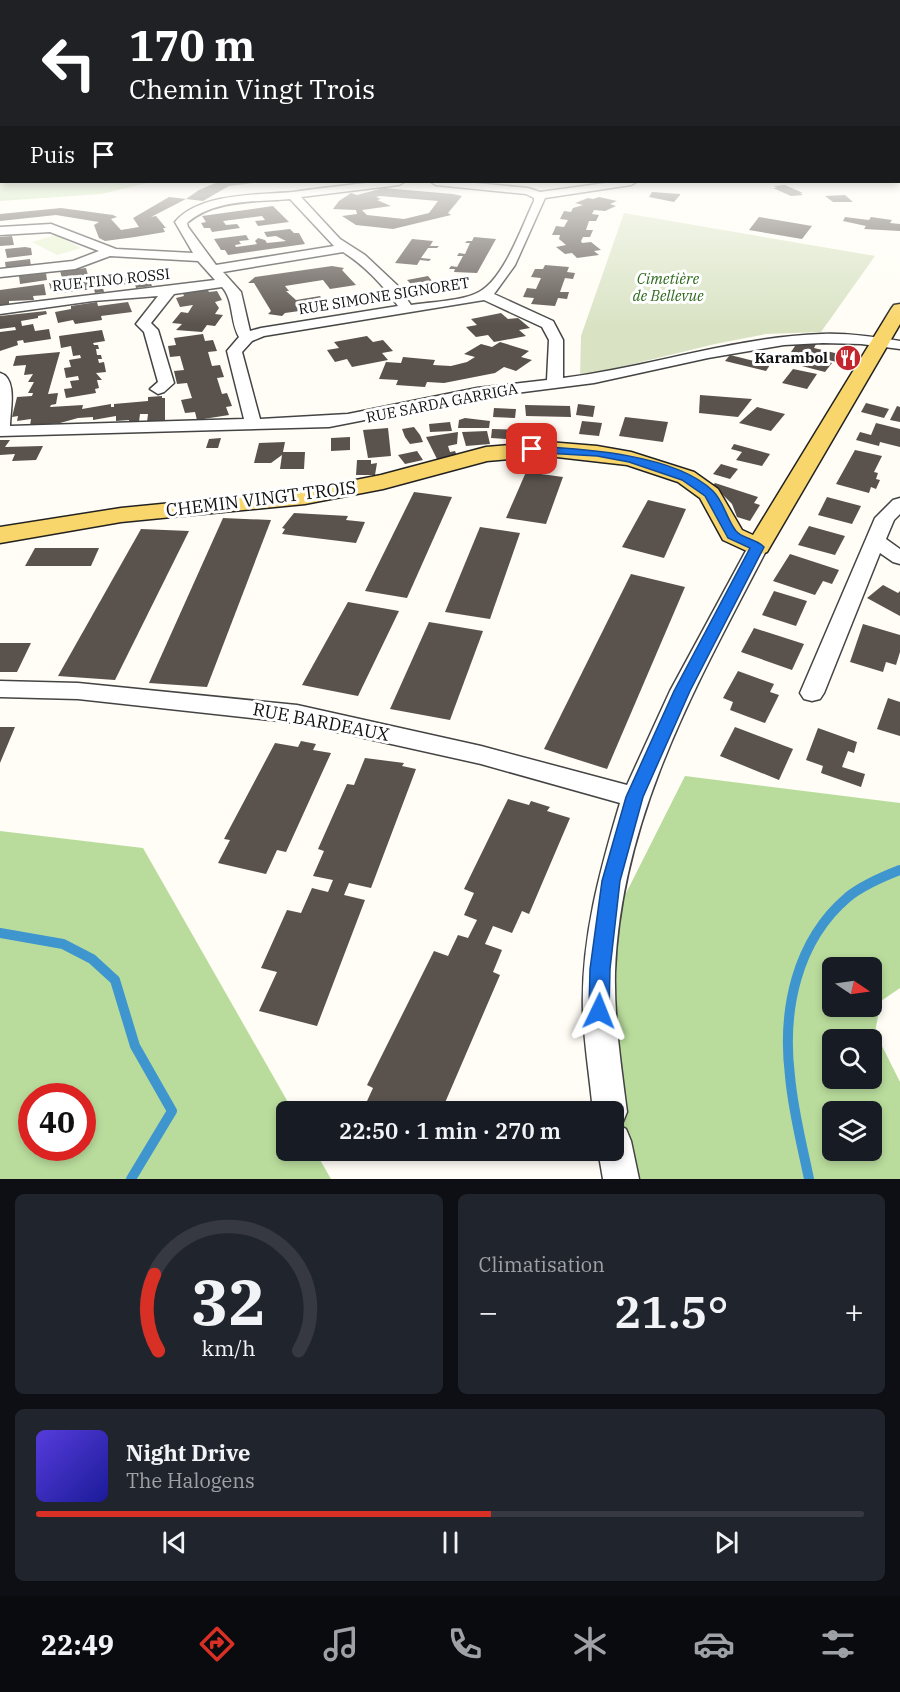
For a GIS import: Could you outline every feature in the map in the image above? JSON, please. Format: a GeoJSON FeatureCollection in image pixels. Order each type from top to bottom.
{"type":"FeatureCollection","features":[{"type":"Feature","properties":{"kind":"main road"},"geometry":{"type":"LineString","coordinates":[[758,547],[890,343],[900,309]]}},
{"type":"Feature","properties":{"kind":"main road","name":"CHEMIN VINGT TROIS"},"geometry":{"type":"LineString","coordinates":[[4,535],[121,515],[305,497],[383,482],[486,454],[548,448],[631,459],[686,477],[710,494],[732,535],[758,547]]}},
{"type":"Feature","properties":{"kind":"street"},"geometry":{"type":"LineString","coordinates":[[189,215],[180,222],[182,227],[202,257],[234,292],[241,328],[247,338],[234,351],[253,423]]}},
{"type":"Feature","properties":{"kind":"street"},"geometry":{"type":"LineString","coordinates":[[311,215],[336,242],[351,251]]}},
{"type":"Feature","properties":{"kind":"street","name":"RUE SIMONE SIGNORET"},"geometry":{"type":"LineString","coordinates":[[247,338],[261,332],[473,299],[485,295],[498,281],[533,215]]}},
{"type":"Feature","properties":{"kind":"street"},"geometry":{"type":"LineString","coordinates":[[0,231],[51,228],[108,252],[133,256],[202,257]]}},
{"type":"Feature","properties":{"kind":"street"},"geometry":{"type":"LineString","coordinates":[[215,269],[351,251]]}},
{"type":"Feature","properties":{"kind":"street"},"geometry":{"type":"LineString","coordinates":[[351,251],[351,260],[375,288],[394,294],[407,309]]}},
{"type":"Feature","properties":{"kind":"street"},"geometry":{"type":"LineString","coordinates":[[0,273],[12,274],[75,265],[108,252]]}},
{"type":"Feature","properties":{"kind":"street","name":"RUE TINO ROSSI"},"geometry":{"type":"LineString","coordinates":[[0,310],[93,297],[168,292],[226,282]]}},
{"type":"Feature","properties":{"kind":"street"},"geometry":{"type":"LineString","coordinates":[[158,389],[166,383],[151,330],[143,324],[168,292]]}},
{"type":"Feature","properties":{"kind":"street"},"geometry":{"type":"LineString","coordinates":[[485,295],[548,324],[556,340],[555,384]]}},
{"type":"Feature","properties":{"kind":"street","name":"RUE SARDA GARRIGA"},"geometry":{"type":"LineString","coordinates":[[0,431],[253,423],[298,424],[363,418],[479,393],[594,378],[728,348],[782,340],[832,337],[890,343]]}},
{"type":"Feature","properties":{"kind":"street"},"geometry":{"type":"LineString","coordinates":[[0,378],[3,382],[0,431]]}},
{"type":"Feature","properties":{"kind":"street"},"geometry":{"type":"LineString","coordinates":[[812,693],[885,518],[900,504]]}},
{"type":"Feature","properties":{"kind":"street"},"geometry":{"type":"LineString","coordinates":[[876,541],[900,558]]}},
{"type":"Feature","properties":{"kind":"street"},"geometry":{"type":"LineString","coordinates":[[609,1101],[599,1011],[600,969],[611,881],[635,797],[682,691],[758,547]]}},
{"type":"Feature","properties":{"kind":"street","name":"RUE BARDEAUX"},"geometry":{"type":"LineString","coordinates":[[0,689],[101,693],[297,714],[481,755],[635,797]]}},
{"type":"Feature","properties":{"kind":"street"},"geometry":{"type":"LineString","coordinates":[[618,1161],[621,1179]]}},
{"type":"Feature","properties":{"kind":"green space","name":"Cimetière de Bellevue"},"geometry":{"type":"Polygon","coordinates":[[[623,215],[636,215],[875,256],[821,332],[766,334],[580,377],[581,336],[623,215]]]}},
{"type":"Feature","properties":{"kind":"green space"},"geometry":{"type":"Polygon","coordinates":[[[56,235],[81,248],[57,255],[32,242],[56,235]]]}},
{"type":"Feature","properties":{"kind":"green space"},"geometry":{"type":"Polygon","coordinates":[[[685,776],[900,803],[900,988],[882,1000],[882,957],[822,957],[822,1017],[878,1017],[876,1029],[822,1029],[822,1089],[882,1089],[882,1046],[900,1082],[900,1179],[619,1179],[618,1161],[624,1161],[624,1101],[614,1101],[603,939],[685,776]]]}},
{"type":"Feature","properties":{"kind":"green space"},"geometry":{"type":"Polygon","coordinates":[[[0,831],[143,848],[287,1101],[276,1101],[276,1161],[321,1161],[331,1179],[0,1179],[0,831]]]}},
{"type":"Feature","properties":{"kind":"building"},"geometry":{"type":"Polygon","coordinates":[[[0,215],[56,215],[0,221],[0,215]]]}},
{"type":"Feature","properties":{"kind":"building"},"geometry":{"type":"Polygon","coordinates":[[[56,215],[113,215],[117,217],[111,219],[121,230],[139,227],[133,218],[138,215],[155,215],[151,217],[156,216],[166,228],[163,228],[165,232],[105,241],[99,238],[94,225],[99,222],[56,215]]]}},
{"type":"Feature","properties":{"kind":"building"},"geometry":{"type":"Polygon","coordinates":[[[282,215],[289,222],[258,226],[255,221],[265,220],[262,216],[223,221],[226,225],[237,224],[240,228],[212,232],[210,228],[204,228],[201,223],[206,222],[202,216],[282,215]]]}},
{"type":"Feature","properties":{"kind":"building"},"geometry":{"type":"Polygon","coordinates":[[[367,215],[404,219],[421,215],[451,215],[393,229],[356,225],[342,216],[367,215]]]}},
{"type":"Feature","properties":{"kind":"building"},"geometry":{"type":"Polygon","coordinates":[[[562,215],[599,215],[596,221],[589,221],[586,230],[593,230],[590,237],[583,237],[581,241],[582,243],[591,242],[601,250],[594,251],[599,255],[577,258],[572,253],[565,254],[556,247],[566,245],[559,239],[560,235],[552,235],[556,226],[564,227],[568,220],[560,219],[562,215]]]}},
{"type":"Feature","properties":{"kind":"building"},"geometry":{"type":"Polygon","coordinates":[[[759,217],[812,226],[802,239],[749,230],[759,217]]]}},
{"type":"Feature","properties":{"kind":"building"},"geometry":{"type":"Polygon","coordinates":[[[845,217],[892,220],[890,223],[900,224],[900,231],[864,229],[866,226],[843,221],[845,217]]]}},
{"type":"Feature","properties":{"kind":"building"},"geometry":{"type":"Polygon","coordinates":[[[290,229],[294,233],[299,233],[305,244],[228,255],[225,250],[221,250],[214,239],[246,235],[249,240],[239,241],[241,244],[235,245],[236,247],[257,244],[255,241],[258,238],[267,243],[286,241],[276,236],[267,237],[264,232],[290,229]]]}},
{"type":"Feature","properties":{"kind":"building"},"geometry":{"type":"Polygon","coordinates":[[[12,236],[14,245],[0,246],[0,237],[12,236]]]}},
{"type":"Feature","properties":{"kind":"building"},"geometry":{"type":"Polygon","coordinates":[[[474,237],[496,239],[477,273],[454,272],[455,269],[449,269],[451,266],[457,267],[463,256],[457,256],[459,253],[465,254],[470,243],[465,243],[472,241],[474,237]]]}},
{"type":"Feature","properties":{"kind":"building"},"geometry":{"type":"Polygon","coordinates":[[[412,239],[433,241],[430,246],[439,246],[428,248],[421,258],[431,259],[429,261],[420,260],[417,265],[395,263],[412,239]]]}},
{"type":"Feature","properties":{"kind":"building"},"geometry":{"type":"Polygon","coordinates":[[[31,248],[32,255],[7,258],[5,249],[31,248]]]}},
{"type":"Feature","properties":{"kind":"building"},"geometry":{"type":"Polygon","coordinates":[[[30,259],[31,266],[6,269],[5,262],[30,259]]]}},
{"type":"Feature","properties":{"kind":"building"},"geometry":{"type":"Polygon","coordinates":[[[545,265],[569,267],[567,272],[575,273],[573,279],[565,278],[560,292],[569,292],[567,299],[558,298],[555,306],[531,304],[534,298],[523,297],[527,288],[536,289],[541,278],[531,277],[535,269],[543,269],[545,265]]]}},
{"type":"Feature","properties":{"kind":"building"},"geometry":{"type":"Polygon","coordinates":[[[332,266],[344,268],[342,270],[356,285],[330,289],[323,280],[285,286],[289,291],[286,291],[296,300],[320,296],[328,307],[285,313],[282,316],[268,314],[271,311],[254,283],[248,283],[255,277],[332,266]]]}},
{"type":"Feature","properties":{"kind":"building"},"geometry":{"type":"Polygon","coordinates":[[[86,268],[88,275],[62,278],[60,271],[86,268]]]}},
{"type":"Feature","properties":{"kind":"building"},"geometry":{"type":"Polygon","coordinates":[[[46,273],[47,280],[20,284],[19,276],[46,273]]]}},
{"type":"Feature","properties":{"kind":"building"},"geometry":{"type":"Polygon","coordinates":[[[113,274],[116,280],[147,274],[152,286],[136,288],[135,284],[103,285],[99,276],[113,274]]]}},
{"type":"Feature","properties":{"kind":"building"},"geometry":{"type":"Polygon","coordinates":[[[428,276],[433,282],[443,281],[453,291],[422,295],[407,280],[428,276]]]}},
{"type":"Feature","properties":{"kind":"building"},"geometry":{"type":"Polygon","coordinates":[[[95,277],[100,289],[103,288],[104,292],[95,293],[94,289],[52,294],[49,283],[95,277]]]}},
{"type":"Feature","properties":{"kind":"building"},"geometry":{"type":"Polygon","coordinates":[[[44,284],[46,295],[33,296],[34,300],[9,301],[9,305],[0,308],[0,290],[44,284]]]}},
{"type":"Feature","properties":{"kind":"building"},"geometry":{"type":"Polygon","coordinates":[[[206,287],[209,292],[217,291],[222,300],[215,302],[219,308],[215,314],[223,315],[215,326],[207,325],[202,332],[176,330],[182,324],[172,323],[181,312],[188,313],[193,305],[180,307],[176,298],[184,296],[182,291],[206,287]]]}},
{"type":"Feature","properties":{"kind":"building"},"geometry":{"type":"Polygon","coordinates":[[[97,302],[98,306],[128,302],[132,312],[101,316],[102,320],[75,324],[73,320],[58,323],[55,312],[71,309],[71,306],[97,302]]]}},
{"type":"Feature","properties":{"kind":"building"},"geometry":{"type":"Polygon","coordinates":[[[46,311],[47,314],[38,316],[38,318],[21,321],[22,326],[33,324],[35,331],[49,329],[51,339],[24,343],[23,340],[17,341],[18,345],[0,351],[0,332],[16,330],[15,327],[0,329],[0,316],[46,311]]]}},
{"type":"Feature","properties":{"kind":"building"},"geometry":{"type":"Polygon","coordinates":[[[501,313],[508,319],[518,318],[530,328],[519,330],[526,336],[494,342],[488,335],[476,337],[466,327],[477,325],[471,319],[501,313]]]}},
{"type":"Feature","properties":{"kind":"building"},"geometry":{"type":"Polygon","coordinates":[[[102,330],[105,341],[93,343],[98,345],[97,355],[101,355],[102,359],[98,359],[99,363],[104,362],[106,372],[96,373],[102,380],[97,380],[99,388],[95,389],[96,393],[66,398],[64,389],[72,388],[70,381],[79,380],[78,376],[66,378],[64,368],[71,367],[69,360],[81,358],[80,355],[73,356],[71,346],[61,348],[59,336],[102,330]]]}},
{"type":"Feature","properties":{"kind":"building"},"geometry":{"type":"Polygon","coordinates":[[[203,334],[205,341],[213,340],[217,351],[208,352],[212,366],[220,365],[224,377],[217,378],[222,394],[227,393],[232,406],[226,407],[229,415],[197,420],[195,412],[185,413],[181,400],[192,398],[187,383],[177,384],[174,371],[184,370],[180,356],[170,357],[168,346],[176,345],[174,338],[203,334]]]}},
{"type":"Feature","properties":{"kind":"building"},"geometry":{"type":"Polygon","coordinates":[[[367,336],[373,342],[383,340],[393,351],[382,353],[388,360],[352,367],[347,359],[335,362],[327,350],[339,348],[334,342],[367,336]]]}},
{"type":"Feature","properties":{"kind":"building"},"geometry":{"type":"Polygon","coordinates":[[[500,342],[529,351],[521,357],[532,360],[516,371],[504,367],[495,373],[444,383],[427,382],[425,387],[396,385],[398,380],[379,379],[386,362],[401,363],[403,357],[435,360],[433,365],[451,366],[467,362],[475,357],[464,354],[481,344],[492,347],[500,342]]]}},
{"type":"Feature","properties":{"kind":"building"},"geometry":{"type":"Polygon","coordinates":[[[797,343],[816,344],[814,348],[839,354],[842,350],[859,354],[851,365],[791,352],[797,343]]]}},
{"type":"Feature","properties":{"kind":"building"},"geometry":{"type":"Polygon","coordinates":[[[60,352],[48,394],[58,393],[56,404],[50,407],[83,405],[82,409],[111,404],[111,407],[114,407],[114,404],[148,401],[148,397],[162,396],[165,398],[165,420],[147,422],[148,414],[140,414],[139,422],[129,423],[129,420],[116,421],[116,416],[93,420],[93,417],[78,418],[60,423],[30,426],[31,419],[17,421],[18,416],[12,417],[17,397],[32,396],[33,393],[28,393],[34,382],[28,382],[33,374],[24,375],[26,365],[13,366],[16,356],[60,352]]]}},
{"type":"Feature","properties":{"kind":"building"},"geometry":{"type":"Polygon","coordinates":[[[730,355],[770,365],[766,371],[725,361],[730,355]]]}},
{"type":"Feature","properties":{"kind":"building"},"geometry":{"type":"Polygon","coordinates":[[[801,356],[832,363],[825,372],[794,364],[801,356]]]}},
{"type":"Feature","properties":{"kind":"building"},"geometry":{"type":"Polygon","coordinates":[[[793,369],[817,374],[807,389],[782,383],[793,369]]]}},
{"type":"Feature","properties":{"kind":"building"},"geometry":{"type":"Polygon","coordinates":[[[700,395],[752,399],[738,417],[699,413],[700,395]]]}},
{"type":"Feature","properties":{"kind":"building"},"geometry":{"type":"Polygon","coordinates":[[[866,403],[889,409],[884,418],[861,412],[866,403]]]}},
{"type":"Feature","properties":{"kind":"building"},"geometry":{"type":"Polygon","coordinates":[[[578,404],[595,406],[593,417],[576,415],[578,404]]]}},
{"type":"Feature","properties":{"kind":"building"},"geometry":{"type":"Polygon","coordinates":[[[525,405],[570,406],[571,417],[526,416],[525,405]]]}},
{"type":"Feature","properties":{"kind":"building"},"geometry":{"type":"Polygon","coordinates":[[[897,406],[900,407],[900,422],[890,420],[897,406]]]}},
{"type":"Feature","properties":{"kind":"building"},"geometry":{"type":"Polygon","coordinates":[[[757,407],[785,414],[771,431],[739,423],[757,407]]]}},
{"type":"Feature","properties":{"kind":"building"},"geometry":{"type":"Polygon","coordinates":[[[494,408],[516,409],[515,418],[493,417],[494,408]]]}},
{"type":"Feature","properties":{"kind":"building"},"geometry":{"type":"Polygon","coordinates":[[[625,417],[668,422],[663,442],[619,436],[625,417]]]}},
{"type":"Feature","properties":{"kind":"building"},"geometry":{"type":"Polygon","coordinates":[[[465,418],[490,421],[489,428],[458,428],[459,420],[465,418]]]}},
{"type":"Feature","properties":{"kind":"building"},"geometry":{"type":"Polygon","coordinates":[[[582,421],[602,423],[599,436],[579,434],[582,421]]]}},
{"type":"Feature","properties":{"kind":"building"},"geometry":{"type":"Polygon","coordinates":[[[450,422],[452,431],[430,432],[429,424],[450,422]]]}},
{"type":"Feature","properties":{"kind":"building"},"geometry":{"type":"Polygon","coordinates":[[[876,423],[900,429],[900,447],[880,442],[879,446],[856,440],[860,432],[871,435],[876,423]]]}},
{"type":"Feature","properties":{"kind":"building"},"geometry":{"type":"Polygon","coordinates":[[[414,427],[423,442],[410,444],[405,437],[402,429],[414,427]]]}},
{"type":"Feature","properties":{"kind":"building"},"geometry":{"type":"Polygon","coordinates":[[[388,428],[391,456],[368,458],[363,430],[388,428]]]}},
{"type":"Feature","properties":{"kind":"building"},"geometry":{"type":"Polygon","coordinates":[[[492,429],[523,430],[522,440],[491,438],[492,429]]]}},
{"type":"Feature","properties":{"kind":"building"},"geometry":{"type":"Polygon","coordinates":[[[487,431],[490,444],[466,446],[462,432],[487,431]]]}},
{"type":"Feature","properties":{"kind":"building"},"geometry":{"type":"Polygon","coordinates":[[[458,432],[457,444],[448,446],[450,452],[455,451],[457,456],[437,459],[426,437],[458,432]]]}},
{"type":"Feature","properties":{"kind":"building"},"geometry":{"type":"Polygon","coordinates":[[[350,437],[350,450],[331,451],[331,438],[350,437]]]}},
{"type":"Feature","properties":{"kind":"building"},"geometry":{"type":"Polygon","coordinates":[[[221,438],[218,448],[206,448],[209,439],[221,438]]]}},
{"type":"Feature","properties":{"kind":"building"},"geometry":{"type":"Polygon","coordinates":[[[0,440],[10,440],[5,447],[43,446],[36,460],[12,461],[15,454],[0,455],[0,440]]]}},
{"type":"Feature","properties":{"kind":"building"},"geometry":{"type":"Polygon","coordinates":[[[285,442],[283,452],[305,452],[304,469],[280,469],[282,455],[271,463],[254,463],[259,443],[285,442]]]}},
{"type":"Feature","properties":{"kind":"building"},"geometry":{"type":"Polygon","coordinates":[[[734,444],[770,454],[762,466],[736,460],[742,452],[731,449],[734,444]]]}},
{"type":"Feature","properties":{"kind":"building"},"geometry":{"type":"Polygon","coordinates":[[[855,450],[882,456],[874,472],[878,473],[876,479],[880,480],[876,489],[871,487],[869,493],[836,484],[855,450]]]}},
{"type":"Feature","properties":{"kind":"building"},"geometry":{"type":"Polygon","coordinates":[[[417,451],[423,460],[405,464],[398,455],[417,451]]]}},
{"type":"Feature","properties":{"kind":"building"},"geometry":{"type":"Polygon","coordinates":[[[357,460],[371,460],[371,464],[377,463],[375,475],[356,475],[357,460]]]}},
{"type":"Feature","properties":{"kind":"building"},"geometry":{"type":"Polygon","coordinates":[[[721,464],[738,469],[730,479],[713,474],[721,464]]]}},
{"type":"Feature","properties":{"kind":"building"},"geometry":{"type":"Polygon","coordinates":[[[526,472],[563,477],[546,524],[506,518],[526,472]]]}},
{"type":"Feature","properties":{"kind":"building"},"geometry":{"type":"Polygon","coordinates":[[[715,483],[758,497],[754,503],[760,505],[750,521],[737,517],[732,504],[713,485],[715,483]]]}},
{"type":"Feature","properties":{"kind":"building"},"geometry":{"type":"Polygon","coordinates":[[[414,492],[452,497],[407,598],[365,591],[414,492]]]}},
{"type":"Feature","properties":{"kind":"building"},"geometry":{"type":"Polygon","coordinates":[[[827,497],[861,506],[852,524],[818,515],[827,497]]]}},
{"type":"Feature","properties":{"kind":"building"},"geometry":{"type":"Polygon","coordinates":[[[648,500],[686,509],[664,558],[622,547],[648,500]]]}},
{"type":"Feature","properties":{"kind":"building"},"geometry":{"type":"Polygon","coordinates":[[[294,513],[348,516],[346,520],[365,522],[356,543],[282,534],[285,529],[282,528],[294,513]]]}},
{"type":"Feature","properties":{"kind":"building"},"geometry":{"type":"Polygon","coordinates":[[[223,518],[271,520],[207,687],[149,683],[223,518]]]}},
{"type":"Feature","properties":{"kind":"building"},"geometry":{"type":"Polygon","coordinates":[[[809,526],[845,536],[835,555],[798,545],[809,526]]]}},
{"type":"Feature","properties":{"kind":"building"},"geometry":{"type":"Polygon","coordinates":[[[480,527],[520,533],[490,619],[445,612],[480,527]]]}},
{"type":"Feature","properties":{"kind":"building"},"geometry":{"type":"Polygon","coordinates":[[[141,529],[189,531],[115,680],[58,676],[141,529]]]}},
{"type":"Feature","properties":{"kind":"building"},"geometry":{"type":"Polygon","coordinates":[[[35,548],[99,548],[91,566],[25,566],[35,548]]]}},
{"type":"Feature","properties":{"kind":"building"},"geometry":{"type":"Polygon","coordinates":[[[790,554],[839,570],[832,584],[823,581],[815,595],[773,581],[790,554]]]}},
{"type":"Feature","properties":{"kind":"building"},"geometry":{"type":"Polygon","coordinates":[[[631,574],[685,587],[607,769],[544,749],[631,574]]]}},
{"type":"Feature","properties":{"kind":"building"},"geometry":{"type":"Polygon","coordinates":[[[883,585],[898,593],[900,591],[900,616],[867,598],[883,585]]]}},
{"type":"Feature","properties":{"kind":"building"},"geometry":{"type":"Polygon","coordinates":[[[774,591],[807,601],[796,626],[762,615],[774,591]]]}},
{"type":"Feature","properties":{"kind":"building"},"geometry":{"type":"Polygon","coordinates":[[[348,602],[399,611],[358,696],[302,685],[348,602]]]}},
{"type":"Feature","properties":{"kind":"building"},"geometry":{"type":"Polygon","coordinates":[[[429,622],[483,631],[450,720],[390,709],[429,622]]]}},
{"type":"Feature","properties":{"kind":"building"},"geometry":{"type":"Polygon","coordinates":[[[863,624],[900,635],[900,652],[896,665],[886,662],[883,672],[850,662],[863,624]]]}},
{"type":"Feature","properties":{"kind":"building"},"geometry":{"type":"Polygon","coordinates":[[[754,628],[804,644],[792,670],[741,652],[754,628]]]}},
{"type":"Feature","properties":{"kind":"building"},"geometry":{"type":"Polygon","coordinates":[[[0,643],[31,643],[17,672],[0,672],[0,643]]]}},
{"type":"Feature","properties":{"kind":"building"},"geometry":{"type":"Polygon","coordinates":[[[738,671],[774,684],[770,692],[779,695],[765,723],[730,710],[733,702],[723,698],[738,671]]]}},
{"type":"Feature","properties":{"kind":"building"},"geometry":{"type":"Polygon","coordinates":[[[888,698],[900,702],[900,736],[877,729],[888,698]]]}},
{"type":"Feature","properties":{"kind":"building"},"geometry":{"type":"Polygon","coordinates":[[[0,727],[15,727],[0,763],[0,727]]]}},
{"type":"Feature","properties":{"kind":"building"},"geometry":{"type":"Polygon","coordinates":[[[735,727],[793,749],[779,780],[720,756],[735,727]]]}},
{"type":"Feature","properties":{"kind":"building"},"geometry":{"type":"Polygon","coordinates":[[[818,728],[857,742],[854,753],[848,751],[842,767],[865,774],[861,787],[821,773],[823,766],[806,760],[818,728]]]}},
{"type":"Feature","properties":{"kind":"building"},"geometry":{"type":"Polygon","coordinates":[[[301,741],[316,744],[313,750],[331,753],[286,852],[277,850],[266,874],[218,863],[230,840],[224,839],[275,743],[298,747],[301,741]]]}},
{"type":"Feature","properties":{"kind":"building"},"geometry":{"type":"Polygon","coordinates":[[[365,758],[404,763],[402,766],[416,769],[371,888],[349,883],[344,895],[365,900],[317,1026],[259,1011],[277,972],[261,968],[287,910],[301,913],[312,888],[328,892],[333,880],[313,876],[324,851],[318,849],[347,784],[354,785],[365,758]]]}},
{"type":"Feature","properties":{"kind":"building"},"geometry":{"type":"Polygon","coordinates":[[[508,799],[529,805],[531,801],[550,807],[547,811],[570,818],[529,914],[522,911],[512,933],[493,926],[485,944],[502,950],[493,972],[500,975],[446,1101],[367,1101],[373,1088],[367,1085],[434,951],[448,956],[458,935],[468,938],[477,920],[464,915],[474,893],[464,889],[508,799]]]}},
{"type":"Feature","properties":{"kind":"waterway"},"geometry":{"type":"LineString","coordinates":[[809,1179],[793,1102],[788,1051],[788,1027],[796,979],[816,934],[830,915],[848,897],[860,889],[900,870]]}},
{"type":"Feature","properties":{"kind":"waterway"},"geometry":{"type":"LineString","coordinates":[[0,933],[63,944],[92,959],[115,980],[135,1046],[172,1111],[131,1179]]}},
{"type":"Feature","properties":{"kind":"place","name":"Karambol"},"geometry":{"type":"Point","coordinates":[848,358]}},
{"type":"Feature","properties":{"kind":"route"},"geometry":{"type":"LineString","coordinates":[[532,449],[548,448],[631,459],[686,477],[710,494],[728,531],[736,539],[758,547],[682,691],[635,797],[611,881],[600,969],[599,1011]]}}]}
